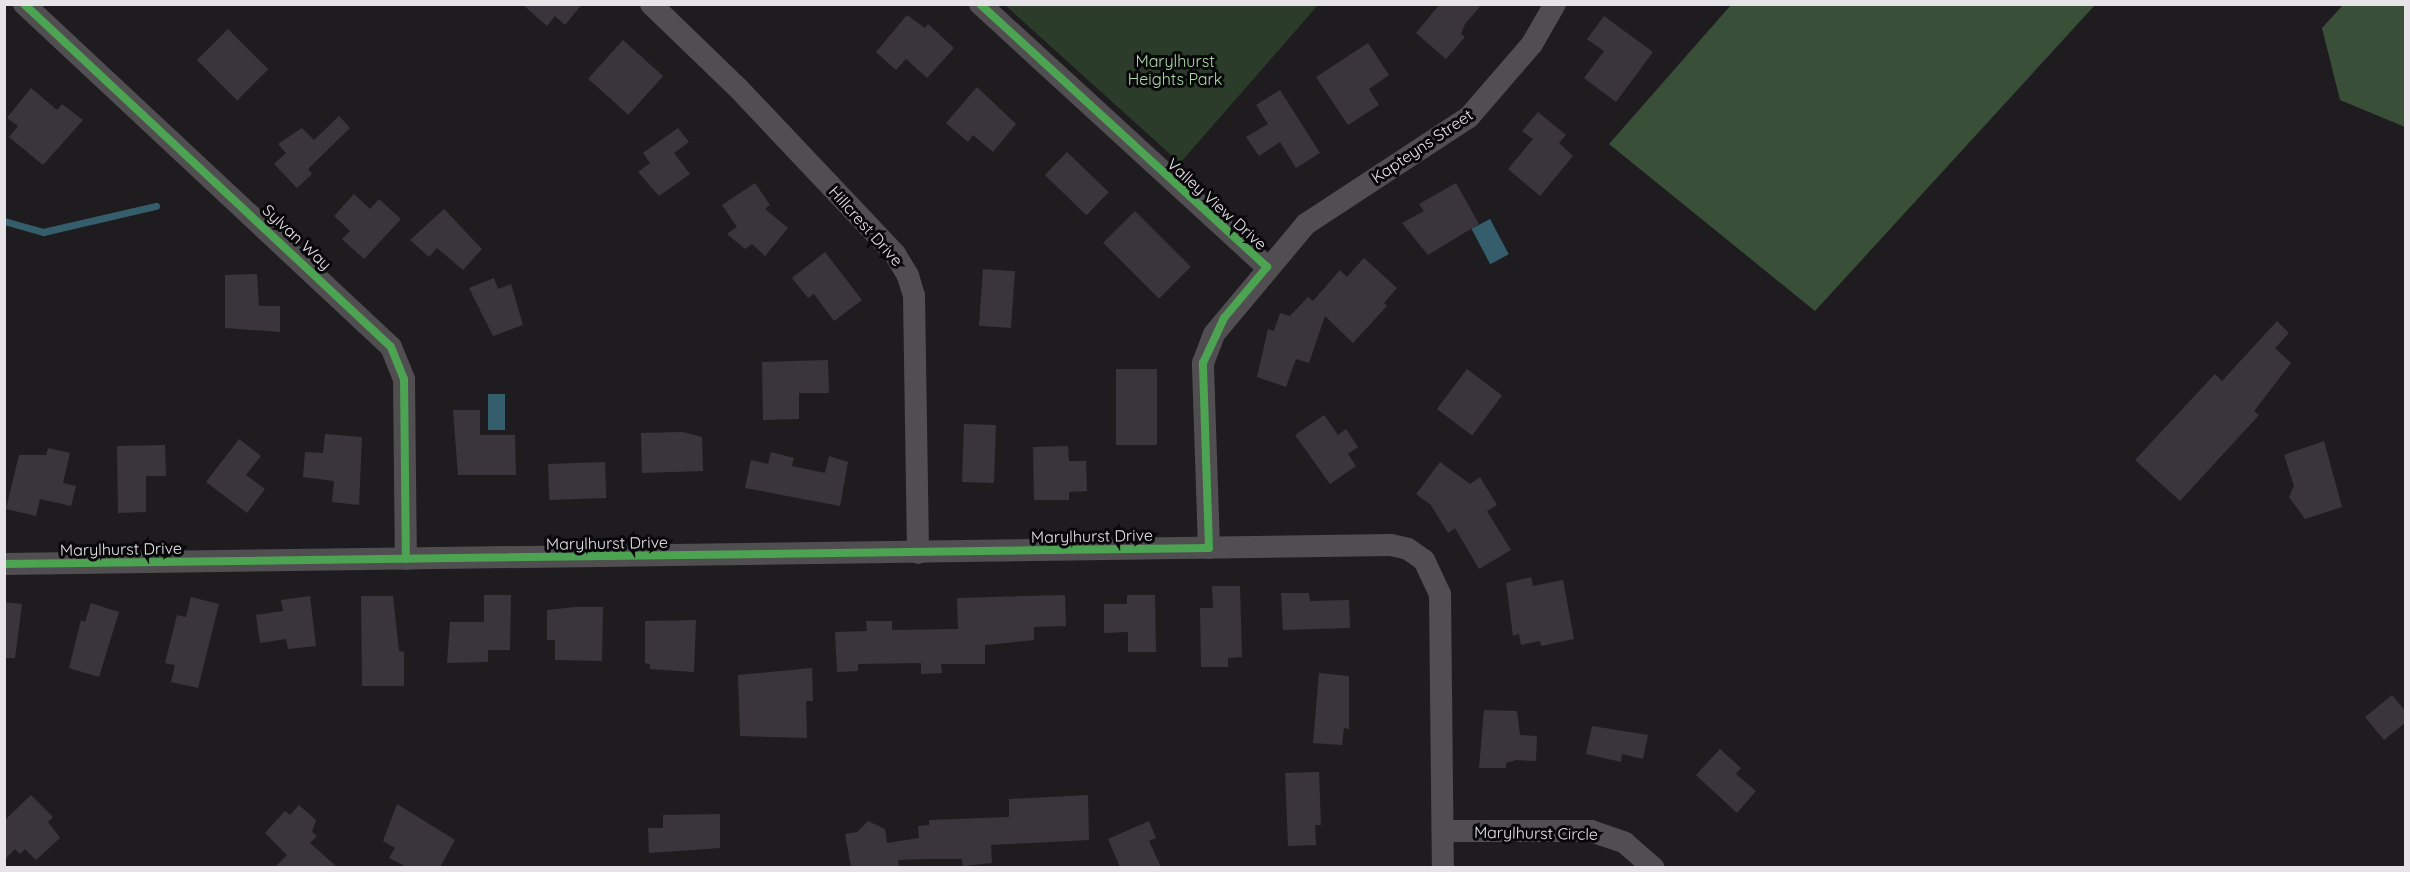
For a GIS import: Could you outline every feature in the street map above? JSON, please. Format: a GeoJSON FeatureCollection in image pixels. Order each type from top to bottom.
{"type":"FeatureCollection","features":[{"type":"Feature","properties":{"kind":"street","name":"Sylvan Way"},"geometry":{"type":"LineString","coordinates":[[24,4],[391,347],[404,379],[406,559]]}},
{"type":"Feature","properties":{"kind":"street","name":"Hillcrest Drive"},"geometry":{"type":"LineString","coordinates":[[651,4],[738,88],[895,254],[909,276],[914,296],[918,553]]}},
{"type":"Feature","properties":{"kind":"street","name":"Valley View Drive"},"geometry":{"type":"LineString","coordinates":[[980,4],[1267,267],[1219,326],[1203,363],[1209,548]]}},
{"type":"Feature","properties":{"kind":"street","name":"Kapteyns Street"},"geometry":{"type":"LineString","coordinates":[[1267,267],[1306,224],[1469,117],[1532,44],[1555,4]]}},
{"type":"Feature","properties":{"kind":"street","name":"Marylhurst Drive"},"geometry":{"type":"LineString","coordinates":[[4,564],[1391,545],[1408,549],[1424,560],[1434,576],[1441,607],[1443,867]]}},
{"type":"Feature","properties":{"kind":"street","name":"Marylhurst Circle"},"geometry":{"type":"LineString","coordinates":[[1443,831],[1591,831],[1625,843],[1654,867]]}},
{"type":"Feature","properties":{"kind":"green space","name":"Marylhurst Heights Park"},"geometry":{"type":"Polygon","coordinates":[[[1005,5],[1318,5],[1180,163],[1005,5]]]}},
{"type":"Feature","properties":{"kind":"green space"},"geometry":{"type":"Polygon","coordinates":[[[1731,5],[2095,5],[1815,311],[1609,144],[1731,5]]]}},
{"type":"Feature","properties":{"kind":"green space"},"geometry":{"type":"Polygon","coordinates":[[[2343,5],[2405,5],[2405,127],[2340,100],[2322,28],[2343,5]]]}},
{"type":"Feature","properties":{"kind":"water"},"geometry":{"type":"Polygon","coordinates":[[[1490,219],[1509,254],[1490,264],[1471,229],[1490,219]]]}},
{"type":"Feature","properties":{"kind":"water"},"geometry":{"type":"Polygon","coordinates":[[[488,394],[505,394],[505,430],[488,430],[488,394]]]}},
{"type":"Feature","properties":{"kind":"building"},"geometry":{"type":"Polygon","coordinates":[[[522,4],[582,4],[565,25],[555,16],[547,26],[522,4]]]}},
{"type":"Feature","properties":{"kind":"building"},"geometry":{"type":"Polygon","coordinates":[[[1440,4],[1482,4],[1465,24],[1461,34],[1465,37],[1446,59],[1416,33],[1440,4]]]}},
{"type":"Feature","properties":{"kind":"building"},"geometry":{"type":"Polygon","coordinates":[[[907,15],[925,28],[928,24],[954,48],[927,78],[906,59],[896,70],[876,52],[907,15]]]}},
{"type":"Feature","properties":{"kind":"building"},"geometry":{"type":"Polygon","coordinates":[[[1604,16],[1653,52],[1616,102],[1584,78],[1604,51],[1587,39],[1604,16]]]}},
{"type":"Feature","properties":{"kind":"building"},"geometry":{"type":"Polygon","coordinates":[[[228,29],[268,69],[237,100],[197,60],[228,29]]]}},
{"type":"Feature","properties":{"kind":"building"},"geometry":{"type":"Polygon","coordinates":[[[623,40],[663,76],[628,115],[588,79],[623,40]]]}},
{"type":"Feature","properties":{"kind":"building"},"geometry":{"type":"Polygon","coordinates":[[[1368,43],[1389,75],[1369,89],[1379,105],[1348,125],[1316,77],[1368,43]]]}},
{"type":"Feature","properties":{"kind":"building"},"geometry":{"type":"Polygon","coordinates":[[[977,87],[1016,124],[993,152],[973,135],[968,142],[946,123],[977,87]]]}},
{"type":"Feature","properties":{"kind":"building"},"geometry":{"type":"Polygon","coordinates":[[[31,88],[57,110],[62,104],[83,120],[43,165],[9,137],[18,126],[7,118],[31,88]]]}},
{"type":"Feature","properties":{"kind":"building"},"geometry":{"type":"Polygon","coordinates":[[[1280,90],[1320,153],[1296,168],[1280,142],[1259,156],[1246,137],[1268,124],[1256,105],[1280,90]]]}},
{"type":"Feature","properties":{"kind":"building"},"geometry":{"type":"Polygon","coordinates":[[[1538,112],[1566,135],[1559,143],[1573,156],[1540,196],[1508,169],[1533,139],[1522,131],[1538,112]]]}},
{"type":"Feature","properties":{"kind":"building"},"geometry":{"type":"Polygon","coordinates":[[[339,116],[350,128],[308,169],[312,174],[297,188],[274,164],[286,153],[278,144],[302,128],[314,140],[339,116]]]}},
{"type":"Feature","properties":{"kind":"building"},"geometry":{"type":"Polygon","coordinates":[[[678,128],[689,142],[674,153],[690,174],[659,196],[638,172],[650,163],[643,153],[678,128]]]}},
{"type":"Feature","properties":{"kind":"building"},"geometry":{"type":"Polygon","coordinates":[[[1067,152],[1109,192],[1086,215],[1045,175],[1067,152]]]}},
{"type":"Feature","properties":{"kind":"building"},"geometry":{"type":"Polygon","coordinates":[[[755,183],[770,205],[765,209],[788,228],[765,256],[752,244],[745,249],[727,234],[737,227],[722,205],[755,183]]]}},
{"type":"Feature","properties":{"kind":"building"},"geometry":{"type":"Polygon","coordinates":[[[1456,183],[1479,224],[1428,255],[1402,223],[1424,211],[1419,204],[1456,183]]]}},
{"type":"Feature","properties":{"kind":"building"},"geometry":{"type":"Polygon","coordinates":[[[354,194],[370,209],[379,199],[401,219],[364,259],[342,239],[350,231],[334,216],[354,194]]]}},
{"type":"Feature","properties":{"kind":"building"},"geometry":{"type":"Polygon","coordinates":[[[444,209],[482,249],[463,270],[437,248],[429,257],[410,240],[444,209]]]}},
{"type":"Feature","properties":{"kind":"building"},"geometry":{"type":"Polygon","coordinates":[[[1135,211],[1191,267],[1159,299],[1103,243],[1135,211]]]}},
{"type":"Feature","properties":{"kind":"building"},"geometry":{"type":"Polygon","coordinates":[[[825,252],[862,300],[834,321],[814,294],[808,298],[792,278],[825,252]]]}},
{"type":"Feature","properties":{"kind":"building"},"geometry":{"type":"Polygon","coordinates":[[[1364,258],[1397,288],[1384,303],[1387,306],[1353,343],[1325,316],[1309,363],[1296,359],[1286,387],[1257,377],[1268,329],[1274,331],[1280,313],[1290,316],[1308,297],[1313,301],[1340,270],[1347,277],[1364,258]]]}},
{"type":"Feature","properties":{"kind":"building"},"geometry":{"type":"Polygon","coordinates":[[[983,269],[1015,271],[1011,328],[979,326],[983,269]]]}},
{"type":"Feature","properties":{"kind":"building"},"geometry":{"type":"Polygon","coordinates":[[[257,274],[259,306],[280,306],[280,332],[225,328],[225,275],[257,274]]]}},
{"type":"Feature","properties":{"kind":"building"},"geometry":{"type":"Polygon","coordinates":[[[494,278],[498,289],[511,284],[523,325],[493,336],[469,288],[494,278]]]}},
{"type":"Feature","properties":{"kind":"building"},"geometry":{"type":"Polygon","coordinates":[[[2277,321],[2289,333],[2275,348],[2291,363],[2254,411],[2259,415],[2180,501],[2135,460],[2215,374],[2222,381],[2277,321]]]}},
{"type":"Feature","properties":{"kind":"building"},"geometry":{"type":"Polygon","coordinates":[[[828,360],[829,393],[799,393],[799,419],[763,420],[762,362],[828,360]]]}},
{"type":"Feature","properties":{"kind":"building"},"geometry":{"type":"Polygon","coordinates":[[[1116,369],[1157,369],[1157,445],[1116,445],[1116,369]]]}},
{"type":"Feature","properties":{"kind":"building"},"geometry":{"type":"Polygon","coordinates":[[[1467,369],[1502,395],[1472,435],[1437,409],[1467,369]]]}},
{"type":"Feature","properties":{"kind":"building"},"geometry":{"type":"Polygon","coordinates":[[[453,410],[480,410],[480,435],[515,435],[516,475],[458,475],[453,410]]]}},
{"type":"Feature","properties":{"kind":"building"},"geometry":{"type":"Polygon","coordinates":[[[1324,415],[1338,435],[1346,429],[1358,447],[1348,454],[1356,466],[1330,484],[1295,435],[1324,415]]]}},
{"type":"Feature","properties":{"kind":"building"},"geometry":{"type":"Polygon","coordinates":[[[964,424],[996,425],[994,483],[962,482],[964,424]]]}},
{"type":"Feature","properties":{"kind":"building"},"geometry":{"type":"Polygon","coordinates":[[[683,432],[702,437],[703,471],[642,473],[641,433],[683,432]]]}},
{"type":"Feature","properties":{"kind":"building"},"geometry":{"type":"Polygon","coordinates":[[[325,434],[362,437],[359,505],[332,502],[334,481],[303,477],[305,452],[323,453],[325,434]]]}},
{"type":"Feature","properties":{"kind":"building"},"geometry":{"type":"Polygon","coordinates":[[[239,439],[261,456],[246,475],[265,489],[247,513],[206,482],[239,439]]]}},
{"type":"Feature","properties":{"kind":"building"},"geometry":{"type":"Polygon","coordinates":[[[2324,441],[2342,507],[2305,519],[2289,497],[2294,486],[2284,455],[2324,441]]]}},
{"type":"Feature","properties":{"kind":"building"},"geometry":{"type":"Polygon","coordinates":[[[165,445],[166,476],[146,476],[146,512],[118,513],[117,446],[165,445]]]}},
{"type":"Feature","properties":{"kind":"building"},"geometry":{"type":"Polygon","coordinates":[[[1068,446],[1069,461],[1086,461],[1087,491],[1069,492],[1069,500],[1034,500],[1033,447],[1068,446]]]}},
{"type":"Feature","properties":{"kind":"building"},"geometry":{"type":"Polygon","coordinates":[[[48,448],[70,453],[63,483],[76,486],[71,506],[40,499],[36,516],[6,509],[19,455],[46,455],[48,448]]]}},
{"type":"Feature","properties":{"kind":"building"},"geometry":{"type":"Polygon","coordinates":[[[771,452],[794,458],[792,466],[825,473],[829,456],[848,462],[840,506],[745,488],[751,460],[768,464],[771,452]]]}},
{"type":"Feature","properties":{"kind":"building"},"geometry":{"type":"Polygon","coordinates":[[[605,462],[606,498],[549,500],[548,464],[605,462]]]}},
{"type":"Feature","properties":{"kind":"building"},"geometry":{"type":"Polygon","coordinates":[[[1440,462],[1470,484],[1480,477],[1497,505],[1487,511],[1511,550],[1479,569],[1455,528],[1448,533],[1431,505],[1416,494],[1440,462]]]}},
{"type":"Feature","properties":{"kind":"building"},"geometry":{"type":"Polygon","coordinates":[[[1531,577],[1533,586],[1563,580],[1574,639],[1541,646],[1540,641],[1521,645],[1519,634],[1513,636],[1506,583],[1531,577]]]}},
{"type":"Feature","properties":{"kind":"building"},"geometry":{"type":"Polygon","coordinates":[[[1212,586],[1240,586],[1242,657],[1228,658],[1228,667],[1201,667],[1200,608],[1213,608],[1212,586]]]}},
{"type":"Feature","properties":{"kind":"building"},"geometry":{"type":"Polygon","coordinates":[[[1281,593],[1309,593],[1310,601],[1349,600],[1350,628],[1283,630],[1281,593]]]}},
{"type":"Feature","properties":{"kind":"building"},"geometry":{"type":"Polygon","coordinates":[[[484,595],[511,595],[510,650],[488,650],[488,662],[447,663],[450,622],[484,622],[484,595]]]}},
{"type":"Feature","properties":{"kind":"building"},"geometry":{"type":"Polygon","coordinates":[[[1065,595],[1066,626],[1034,627],[1034,640],[985,645],[985,664],[941,664],[942,673],[921,674],[921,663],[858,664],[858,671],[837,672],[835,632],[867,631],[866,621],[892,621],[892,630],[958,629],[957,598],[1065,595]]]}},
{"type":"Feature","properties":{"kind":"building"},"geometry":{"type":"Polygon","coordinates":[[[1127,595],[1155,595],[1156,652],[1128,652],[1128,632],[1104,633],[1104,604],[1127,604],[1127,595]]]}},
{"type":"Feature","properties":{"kind":"building"},"geometry":{"type":"Polygon","coordinates":[[[310,596],[316,646],[288,649],[286,639],[260,643],[256,615],[283,611],[281,600],[310,596]]]}},
{"type":"Feature","properties":{"kind":"building"},"geometry":{"type":"Polygon","coordinates":[[[361,596],[393,596],[399,651],[404,652],[404,686],[362,686],[361,596]]]}},
{"type":"Feature","properties":{"kind":"building"},"geometry":{"type":"Polygon","coordinates":[[[191,597],[219,604],[198,688],[171,682],[175,665],[165,663],[177,615],[186,617],[191,597]]]}},
{"type":"Feature","properties":{"kind":"building"},"geometry":{"type":"Polygon","coordinates":[[[4,602],[22,604],[15,658],[4,658],[4,602]]]}},
{"type":"Feature","properties":{"kind":"building"},"geometry":{"type":"Polygon","coordinates":[[[91,603],[119,612],[99,677],[69,668],[81,620],[85,622],[91,603]]]}},
{"type":"Feature","properties":{"kind":"building"},"geometry":{"type":"Polygon","coordinates":[[[603,607],[602,661],[555,660],[555,640],[547,640],[547,610],[603,607]]]}},
{"type":"Feature","properties":{"kind":"building"},"geometry":{"type":"Polygon","coordinates":[[[696,620],[694,672],[650,669],[650,664],[645,663],[645,621],[696,620]]]}},
{"type":"Feature","properties":{"kind":"building"},"geometry":{"type":"Polygon","coordinates":[[[812,668],[813,701],[806,701],[807,738],[740,736],[738,675],[812,668]]]}},
{"type":"Feature","properties":{"kind":"building"},"geometry":{"type":"Polygon","coordinates":[[[1319,673],[1349,676],[1349,729],[1344,728],[1342,745],[1313,743],[1319,673]]]}},
{"type":"Feature","properties":{"kind":"building"},"geometry":{"type":"Polygon","coordinates":[[[2392,695],[2406,712],[2406,722],[2384,740],[2365,717],[2392,695]]]}},
{"type":"Feature","properties":{"kind":"building"},"geometry":{"type":"Polygon","coordinates":[[[1484,710],[1517,711],[1520,735],[1537,736],[1536,761],[1516,760],[1506,763],[1506,768],[1479,768],[1484,710]]]}},
{"type":"Feature","properties":{"kind":"building"},"geometry":{"type":"Polygon","coordinates":[[[1592,726],[1648,735],[1643,759],[1622,754],[1621,762],[1586,754],[1592,726]]]}},
{"type":"Feature","properties":{"kind":"building"},"geometry":{"type":"Polygon","coordinates":[[[1720,749],[1741,768],[1736,774],[1756,791],[1737,813],[1696,775],[1720,749]]]}},
{"type":"Feature","properties":{"kind":"building"},"geometry":{"type":"Polygon","coordinates":[[[1319,772],[1321,825],[1315,825],[1316,845],[1288,846],[1285,773],[1319,772]]]}},
{"type":"Feature","properties":{"kind":"building"},"geometry":{"type":"Polygon","coordinates":[[[31,795],[53,817],[48,822],[60,838],[36,860],[25,849],[20,854],[15,849],[4,860],[4,821],[31,795]]]}},
{"type":"Feature","properties":{"kind":"building"},"geometry":{"type":"Polygon","coordinates":[[[1088,795],[1089,840],[991,845],[992,863],[963,866],[962,859],[924,859],[898,860],[899,867],[851,867],[845,834],[857,832],[868,821],[885,829],[887,843],[919,838],[918,826],[929,825],[929,820],[1009,817],[1009,799],[1088,795]]]}},
{"type":"Feature","properties":{"kind":"building"},"geometry":{"type":"Polygon","coordinates":[[[397,804],[455,840],[440,867],[407,867],[389,858],[395,848],[383,841],[397,804]]]}},
{"type":"Feature","properties":{"kind":"building"},"geometry":{"type":"Polygon","coordinates":[[[299,805],[316,820],[312,832],[317,836],[310,843],[337,867],[275,867],[287,855],[265,833],[285,811],[290,815],[299,805]]]}},
{"type":"Feature","properties":{"kind":"building"},"geometry":{"type":"Polygon","coordinates":[[[720,814],[720,848],[649,853],[648,828],[663,828],[663,815],[720,814]]]}},
{"type":"Feature","properties":{"kind":"building"},"geometry":{"type":"Polygon","coordinates":[[[1149,821],[1156,838],[1149,841],[1161,867],[1120,867],[1108,839],[1149,821]]]}},
{"type":"Feature","properties":{"kind":"waterway"},"geometry":{"type":"LineString","coordinates":[[4,221],[43,232],[156,206]]}},
{"type":"Feature","properties":{"kind":"cycle path"},"geometry":{"type":"LineString","coordinates":[[24,4],[391,347],[404,379],[406,559]]}},
{"type":"Feature","properties":{"kind":"cycle path"},"geometry":{"type":"LineString","coordinates":[[4,564],[1209,548],[1203,363],[1224,318],[1267,267],[980,4]]}}]}
